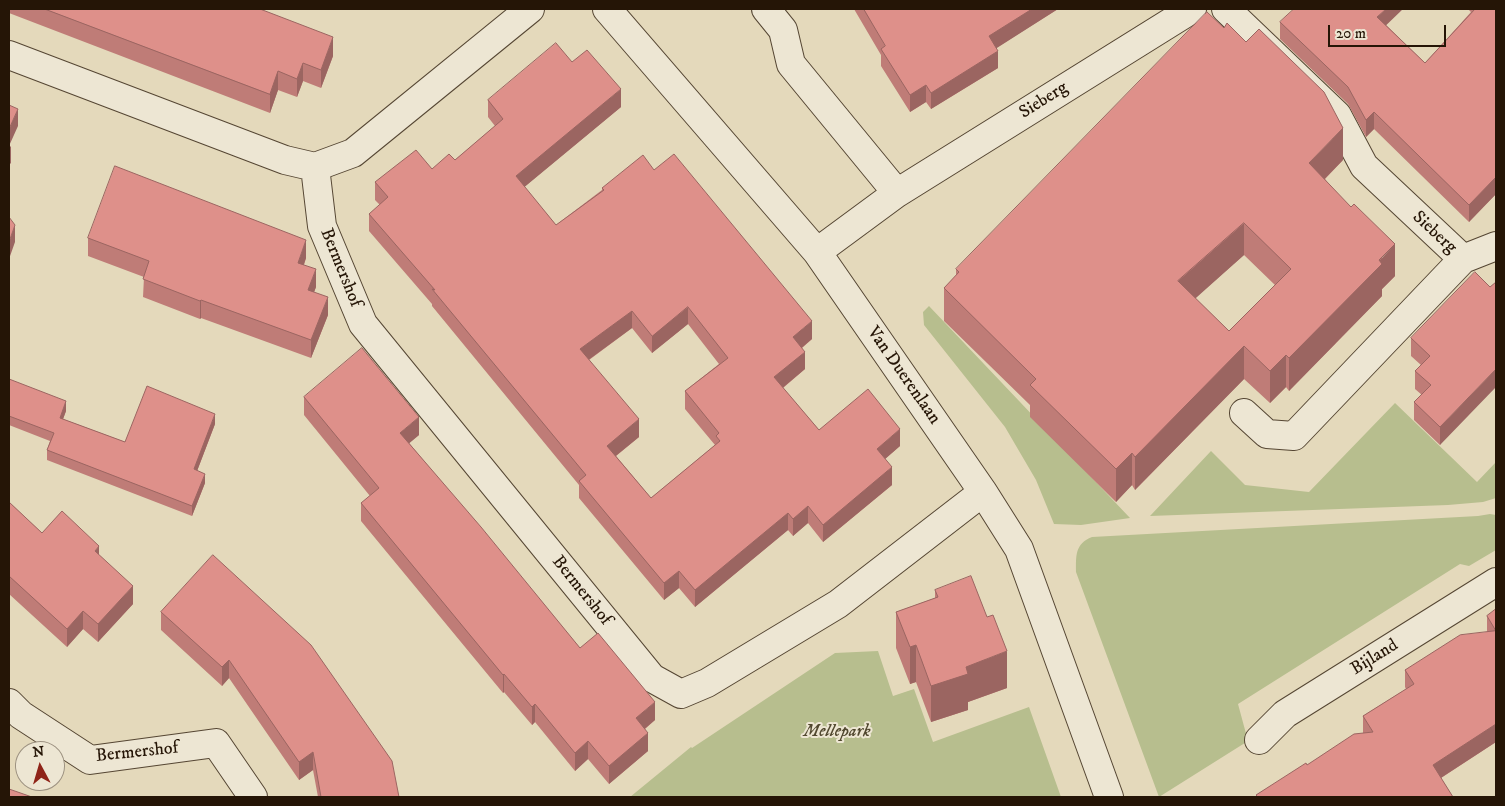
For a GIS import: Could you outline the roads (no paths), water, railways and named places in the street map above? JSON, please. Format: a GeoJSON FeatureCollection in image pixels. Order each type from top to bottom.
{"type":"FeatureCollection","features":[{"type":"Feature","properties":{"kind":"street"},"geometry":{"type":"LineString","coordinates":[[9,54],[285,160],[315,166],[352,153],[530,9]]}},
{"type":"Feature","properties":{"kind":"street","name":"Van Duerenlaan"},"geometry":{"type":"LineString","coordinates":[[607,9],[817,252],[983,492],[1019,549],[1109,797]]}},
{"type":"Feature","properties":{"kind":"street"},"geometry":{"type":"LineString","coordinates":[[766,9],[783,30],[792,64],[897,194]]}},
{"type":"Feature","properties":{"kind":"street","name":"Sieberg"},"geometry":{"type":"LineString","coordinates":[[817,252],[897,194],[1192,9]]}},
{"type":"Feature","properties":{"kind":"street","name":"Sieberg"},"geometry":{"type":"LineString","coordinates":[[1226,9],[1337,115],[1364,166],[1462,260]]}},
{"type":"Feature","properties":{"kind":"street","name":"Bermershof"},"geometry":{"type":"LineString","coordinates":[[315,166],[322,226],[363,324],[652,678],[681,694],[707,683],[838,604],[983,492]]}},
{"type":"Feature","properties":{"kind":"street","name":"Sieberg"},"geometry":{"type":"LineString","coordinates":[[1244,413],[1267,434],[1294,436],[1462,260],[1496,246]]}},
{"type":"Feature","properties":{"kind":"street","name":"Bijland"},"geometry":{"type":"LineString","coordinates":[[1259,740],[1285,714],[1496,582]]}},
{"type":"Feature","properties":{"kind":"street","name":"Bermershof"},"geometry":{"type":"LineString","coordinates":[[9,703],[21,715],[90,760],[216,743],[253,797]]}},
{"type":"Feature","properties":{"kind":"park label","name":"Mellepark"},"geometry":{"type":"Point","coordinates":[837,732]}}]}
